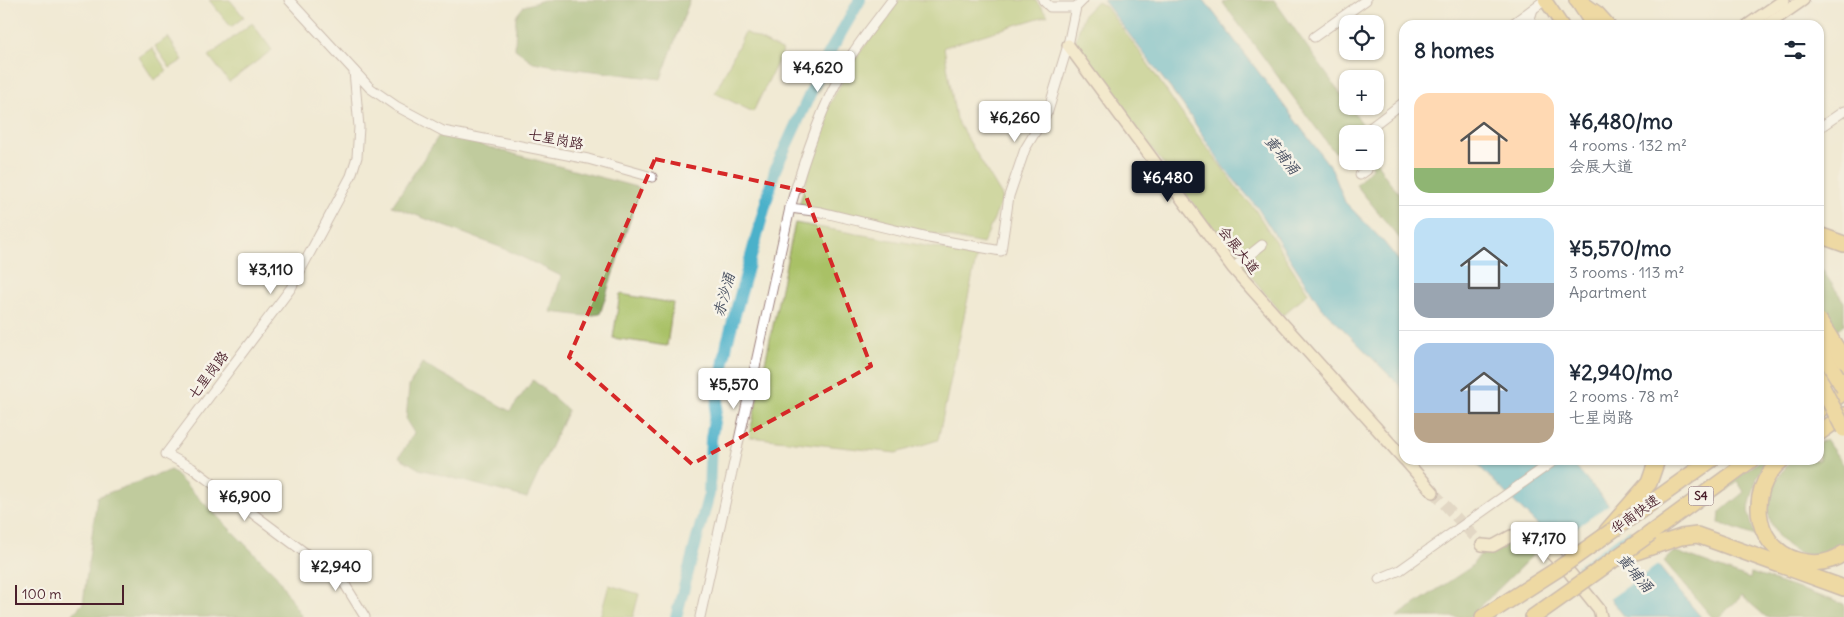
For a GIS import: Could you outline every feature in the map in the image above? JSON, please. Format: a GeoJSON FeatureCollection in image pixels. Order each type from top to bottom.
{"type":"FeatureCollection","features":[{"type":"Feature","properties":{"kind":"highway"},"geometry":{"type":"LineString","coordinates":[[1576,0],[1602,20]]}},
{"type":"Feature","properties":{"kind":"highway"},"geometry":{"type":"LineString","coordinates":[[1824,237],[1844,244]]}},
{"type":"Feature","properties":{"kind":"highway"},"geometry":{"type":"LineString","coordinates":[[1824,328],[1844,360]]}},
{"type":"Feature","properties":{"kind":"highway"},"geometry":{"type":"LineString","coordinates":[[1824,352],[1844,338]]}},
{"type":"Feature","properties":{"kind":"highway"},"geometry":{"type":"LineString","coordinates":[[1824,355],[1844,388]]}},
{"type":"Feature","properties":{"kind":"highway"},"geometry":{"type":"LineString","coordinates":[[1824,379],[1844,365]]}},
{"type":"Feature","properties":{"kind":"highway"},"geometry":{"type":"LineString","coordinates":[[1824,392],[1844,429]]}},
{"type":"Feature","properties":{"kind":"highway"},"geometry":{"type":"LineString","coordinates":[[1824,406],[1844,392]]}},
{"type":"Feature","properties":{"kind":"highway"},"geometry":{"type":"LineString","coordinates":[[1824,429],[1844,415]]}},
{"type":"Feature","properties":{"kind":"highway"},"geometry":{"type":"LineString","coordinates":[[1634,508],[1649,483],[1655,465]]}},
{"type":"Feature","properties":{"kind":"highway","name":"华南快速"},"geometry":{"type":"LineString","coordinates":[[1483,617],[1558,569],[1598,540],[1634,508],[1702,465]]}},
{"type":"Feature","properties":{"kind":"highway","name":"华南快速"},"geometry":{"type":"LineString","coordinates":[[1533,617],[1613,560],[1655,538],[1745,465]]}},
{"type":"Feature","properties":{"kind":"highway"},"geometry":{"type":"LineString","coordinates":[[1776,465],[1772,469],[1762,487],[1759,509],[1764,534],[1773,546],[1794,559],[1818,563],[1844,553]]}},
{"type":"Feature","properties":{"kind":"highway"},"geometry":{"type":"LineString","coordinates":[[1655,538],[1697,535],[1844,588]]}},
{"type":"Feature","properties":{"kind":"highway"},"geometry":{"type":"LineString","coordinates":[[1760,558],[1768,567],[1780,575],[1844,598]]}},
{"type":"Feature","properties":{"kind":"main road"},"geometry":{"type":"LineString","coordinates":[[1545,0],[1559,20]]}},
{"type":"Feature","properties":{"kind":"main road"},"geometry":{"type":"LineString","coordinates":[[1576,0],[1589,20]]}},
{"type":"Feature","properties":{"kind":"street","name":"七星岗路"},"geometry":{"type":"LineString","coordinates":[[290,0],[370,88],[396,106],[443,131],[588,159],[652,178]]}},
{"type":"Feature","properties":{"kind":"street"},"geometry":{"type":"LineString","coordinates":[[700,617],[790,208],[801,171],[823,107],[850,58],[892,0]]}},
{"type":"Feature","properties":{"kind":"street"},"geometry":{"type":"LineString","coordinates":[[1043,0],[1050,7],[1076,7]]}},
{"type":"Feature","properties":{"kind":"street"},"geometry":{"type":"LineString","coordinates":[[790,208],[821,212],[929,238],[1000,251],[1008,196],[1025,149],[1048,111],[1068,45],[1076,7],[1083,0]]}},
{"type":"Feature","properties":{"kind":"street"},"geometry":{"type":"LineString","coordinates":[[1314,37],[1366,0]]}},
{"type":"Feature","properties":{"kind":"street"},"geometry":{"type":"LineString","coordinates":[[1518,20],[1545,0]]}},
{"type":"Feature","properties":{"kind":"street"},"geometry":{"type":"LineString","coordinates":[[1755,20],[1784,0]]}},
{"type":"Feature","properties":{"kind":"street"},"geometry":{"type":"LineString","coordinates":[[1774,20],[1803,0]]}},
{"type":"Feature","properties":{"kind":"street"},"geometry":{"type":"LineString","coordinates":[[1530,20],[1533,9]]}},
{"type":"Feature","properties":{"kind":"street","name":"会展大道"},"geometry":{"type":"LineString","coordinates":[[1068,45],[1233,268],[1399,454]]}},
{"type":"Feature","properties":{"kind":"street","name":"七星岗路"},"geometry":{"type":"LineString","coordinates":[[354,71],[359,127],[358,157],[350,176],[291,288],[166,454],[192,468],[312,558],[331,562],[365,617]]}},
{"type":"Feature","properties":{"kind":"street"},"geometry":{"type":"LineString","coordinates":[[1374,125],[1399,106]]}},
{"type":"Feature","properties":{"kind":"street"},"geometry":{"type":"LineString","coordinates":[[1824,125],[1844,111]]}},
{"type":"Feature","properties":{"kind":"street"},"geometry":{"type":"LineString","coordinates":[[1360,175],[1367,170]]}},
{"type":"Feature","properties":{"kind":"street"},"geometry":{"type":"LineString","coordinates":[[1233,268],[1262,246]]}},
{"type":"Feature","properties":{"kind":"street","name":"会展大道"},"geometry":{"type":"LineString","coordinates":[[1409,465],[1433,492]]}},
{"type":"Feature","properties":{"kind":"street"},"geometry":{"type":"LineString","coordinates":[[1379,579],[1400,570],[1548,465]]}},
{"type":"Feature","properties":{"kind":"street"},"geometry":{"type":"LineString","coordinates":[[1482,546],[1493,546],[1511,536],[1520,536],[1541,543],[1570,573],[1598,609],[1601,617]]}},
{"type":"Feature","properties":{"kind":"highlighted area"},"geometry":{"type":"Polygon","coordinates":[[[655,159],[804,191],[871,366],[692,464],[569,357],[655,159]]]}},
{"type":"Feature","properties":{"kind":"green space"},"geometry":{"type":"Polygon","coordinates":[[[209,0],[230,0],[244,17],[231,27],[209,0]]]}},
{"type":"Feature","properties":{"kind":"green space"},"geometry":{"type":"Polygon","coordinates":[[[544,0],[690,0],[661,79],[533,62],[515,49],[516,16],[524,6],[544,0]]]}},
{"type":"Feature","properties":{"kind":"green space"},"geometry":{"type":"Polygon","coordinates":[[[899,0],[1035,0],[1048,15],[944,47],[956,119],[1003,198],[983,244],[799,206],[825,113],[852,63],[899,0]]]}},
{"type":"Feature","properties":{"kind":"green space"},"geometry":{"type":"Polygon","coordinates":[[[1228,0],[1274,0],[1339,92],[1339,115],[1356,115],[1363,125],[1339,125],[1339,151],[1334,152],[1223,3],[1228,0]]]}},
{"type":"Feature","properties":{"kind":"green space"},"geometry":{"type":"Polygon","coordinates":[[[1097,1],[1106,7],[1142,55],[1180,111],[1254,208],[1308,293],[1283,315],[1216,234],[1074,45],[1084,14],[1097,1]]]}},
{"type":"Feature","properties":{"kind":"green space"},"geometry":{"type":"Polygon","coordinates":[[[252,23],[272,50],[229,82],[209,56],[252,23]]]}},
{"type":"Feature","properties":{"kind":"green space"},"geometry":{"type":"Polygon","coordinates":[[[745,32],[783,51],[753,112],[715,93],[745,32]]]}},
{"type":"Feature","properties":{"kind":"green space"},"geometry":{"type":"Polygon","coordinates":[[[168,37],[183,60],[170,68],[155,46],[168,37]]]}},
{"type":"Feature","properties":{"kind":"green space"},"geometry":{"type":"Polygon","coordinates":[[[152,48],[167,71],[154,80],[139,57],[152,48]]]}},
{"type":"Feature","properties":{"kind":"green space"},"geometry":{"type":"Polygon","coordinates":[[[440,134],[640,188],[600,314],[585,316],[551,312],[561,276],[505,249],[392,206],[440,134]]]}},
{"type":"Feature","properties":{"kind":"green space"},"geometry":{"type":"Polygon","coordinates":[[[1370,170],[1381,170],[1399,194],[1399,238],[1356,185],[1370,170]]]}},
{"type":"Feature","properties":{"kind":"green space"},"geometry":{"type":"Polygon","coordinates":[[[795,223],[977,255],[938,440],[896,453],[749,437],[795,223]]]}},
{"type":"Feature","properties":{"kind":"green space"},"geometry":{"type":"Polygon","coordinates":[[[1824,272],[1844,302],[1844,325],[1834,333],[1824,318],[1824,272]]]}},
{"type":"Feature","properties":{"kind":"green space"},"geometry":{"type":"Polygon","coordinates":[[[620,294],[673,303],[667,346],[613,338],[620,294]]]}},
{"type":"Feature","properties":{"kind":"green space"},"geometry":{"type":"Polygon","coordinates":[[[422,363],[510,411],[533,380],[568,410],[527,498],[419,469],[399,457],[414,433],[406,420],[409,386],[422,363]]]}},
{"type":"Feature","properties":{"kind":"green space"},"geometry":{"type":"Polygon","coordinates":[[[1824,440],[1844,465],[1844,544],[1827,553],[1810,555],[1795,550],[1782,541],[1773,527],[1768,511],[1770,494],[1779,476],[1788,465],[1824,465],[1824,440]]]}},
{"type":"Feature","properties":{"kind":"green space"},"geometry":{"type":"Polygon","coordinates":[[[1754,465],[1765,465],[1757,478],[1748,511],[1755,536],[1719,523],[1720,512],[1744,492],[1738,482],[1707,505],[1706,501],[1754,465]]]}},
{"type":"Feature","properties":{"kind":"green space"},"geometry":{"type":"Polygon","coordinates":[[[171,470],[276,575],[302,617],[70,617],[83,603],[97,497],[171,470]]]}},
{"type":"Feature","properties":{"kind":"green space"},"geometry":{"type":"Polygon","coordinates":[[[1517,537],[1540,548],[1470,617],[1396,617],[1471,567],[1484,549],[1517,537]]]}},
{"type":"Feature","properties":{"kind":"green space"},"geometry":{"type":"Polygon","coordinates":[[[1674,551],[1750,579],[1751,573],[1844,604],[1844,617],[1766,617],[1742,596],[1719,617],[1712,617],[1664,561],[1674,551]]]}},
{"type":"Feature","properties":{"kind":"green space"},"geometry":{"type":"Polygon","coordinates":[[[609,585],[639,594],[633,617],[600,617],[609,585]]]}},
{"type":"Feature","properties":{"kind":"water","name":"黄埔涌"},"geometry":{"type":"Polygon","coordinates":[[[1103,0],[1204,0],[1332,169],[1345,202],[1383,241],[1399,261],[1399,385],[1321,307],[1257,207],[1223,167],[1183,105],[1103,0]]]}},
{"type":"Feature","properties":{"kind":"water","name":"黄埔涌"},"geometry":{"type":"Polygon","coordinates":[[[1478,465],[1573,465],[1701,617],[1625,617],[1612,601],[1478,465]]]}},
{"type":"Feature","properties":{"kind":"pier"},"geometry":{"type":"Polygon","coordinates":[[[1611,503],[1631,528],[1575,567],[1553,545],[1611,503]]]}},
{"type":"Feature","properties":{"kind":"pier"},"geometry":{"type":"Polygon","coordinates":[[[1635,533],[1659,564],[1608,600],[1581,573],[1635,533]]]}},
{"type":"Feature","properties":{"kind":"waterway","name":"赤沙涌"},"geometry":{"type":"LineString","coordinates":[[676,617],[709,494],[711,439],[727,343],[775,170],[828,55],[860,0]]}},
{"type":"Feature","properties":{"kind":"tunnel"},"geometry":{"type":"LineString","coordinates":[[1433,492],[1482,545]]}}]}
